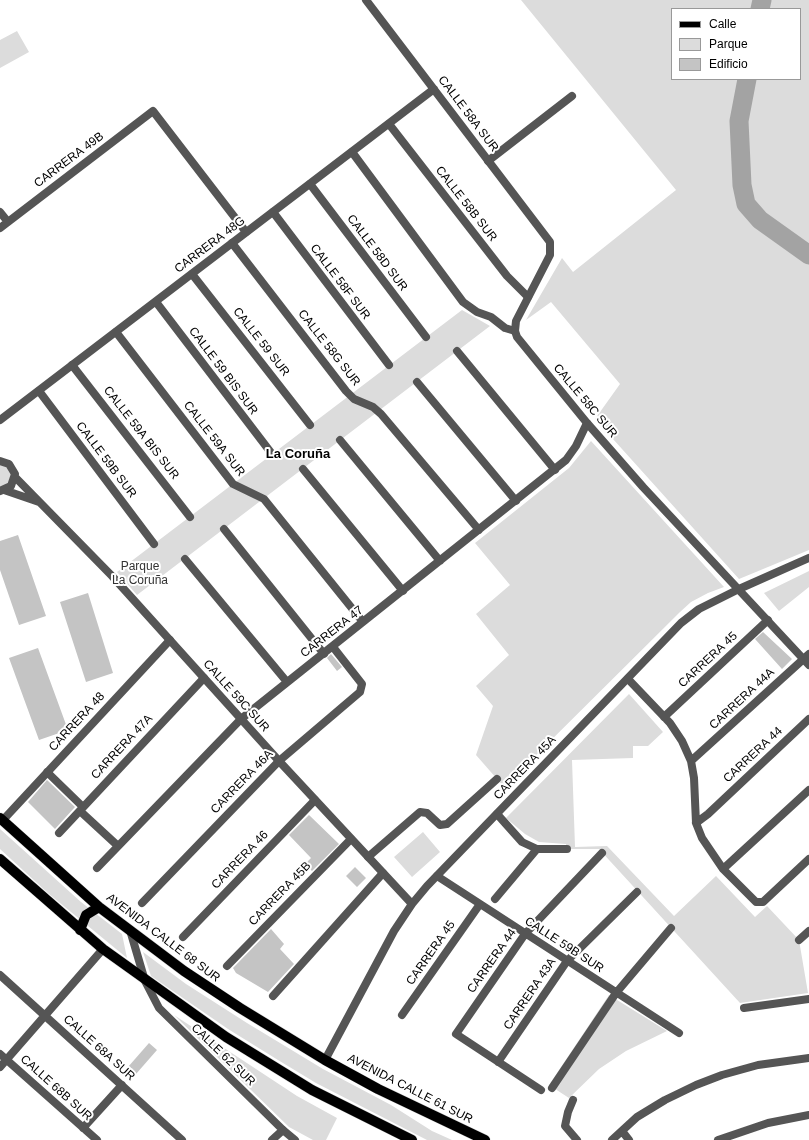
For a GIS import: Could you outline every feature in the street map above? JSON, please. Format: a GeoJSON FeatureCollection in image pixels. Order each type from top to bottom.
{"type":"FeatureCollection","features":[{"type":"Feature","properties":{"kind":"main road","name":"AVENIDA CALLE 68 SUR"},"geometry":{"type":"LineString","coordinates":[[1,819],[99,907],[184,971],[233,1004],[325,1060]]}},
{"type":"Feature","properties":{"kind":"main road"},"geometry":{"type":"LineString","coordinates":[[0,859],[103,949],[226,1037],[312,1090],[412,1140]]}},
{"type":"Feature","properties":{"kind":"main road"},"geometry":{"type":"LineString","coordinates":[[80,930],[86,915],[99,907]]}},
{"type":"Feature","properties":{"kind":"main road","name":"AVENIDA CALLE 61 SUR"},"geometry":{"type":"LineString","coordinates":[[325,1060],[408,1105],[485,1140]]}},
{"type":"Feature","properties":{"kind":"street","name":"CALLE 58A SUR"},"geometry":{"type":"LineString","coordinates":[[366,0],[550,242],[550,255],[528,297]]}},
{"type":"Feature","properties":{"kind":"street","name":"CARRERA 48G"},"geometry":{"type":"LineString","coordinates":[[0,420],[434,89]]}},
{"type":"Feature","properties":{"kind":"street"},"geometry":{"type":"LineString","coordinates":[[488,160],[572,96]]}},
{"type":"Feature","properties":{"kind":"street","name":"CARRERA 49B"},"geometry":{"type":"LineString","coordinates":[[0,228],[153,111],[246,232]]}},
{"type":"Feature","properties":{"kind":"street","name":"CALLE 58B SUR"},"geometry":{"type":"LineString","coordinates":[[389,124],[506,276],[528,297]]}},
{"type":"Feature","properties":{"kind":"street","name":"CALLE 58C SUR"},"geometry":{"type":"LineString","coordinates":[[352,152],[463,302],[476,312],[491,316],[505,328],[515,331],[535,361],[586,423],[643,487],[768,620],[807,659]]}},
{"type":"Feature","properties":{"kind":"street","name":"CALLE 58D SUR"},"geometry":{"type":"LineString","coordinates":[[310,184],[426,337]]}},
{"type":"Feature","properties":{"kind":"street"},"geometry":{"type":"LineString","coordinates":[[0,212],[8,222]]}},
{"type":"Feature","properties":{"kind":"street","name":"CALLE 58F SUR"},"geometry":{"type":"LineString","coordinates":[[273,212],[389,365]]}},
{"type":"Feature","properties":{"kind":"street","name":"CALLE 58G SUR"},"geometry":{"type":"LineString","coordinates":[[232,243],[346,391],[354,399],[373,407],[381,414],[479,530]]}},
{"type":"Feature","properties":{"kind":"street","name":"CALLE 59 SUR"},"geometry":{"type":"LineString","coordinates":[[192,274],[310,425]]}},
{"type":"Feature","properties":{"kind":"street"},"geometry":{"type":"LineString","coordinates":[[515,331],[516,321],[528,297]]}},
{"type":"Feature","properties":{"kind":"street","name":"CALLE 59 BIS SUR"},"geometry":{"type":"LineString","coordinates":[[156,302],[272,454]]}},
{"type":"Feature","properties":{"kind":"street","name":"CALLE 59A SUR"},"geometry":{"type":"LineString","coordinates":[[116,332],[232,484],[264,499],[363,622]]}},
{"type":"Feature","properties":{"kind":"street"},"geometry":{"type":"LineString","coordinates":[[457,351],[555,470]]}},
{"type":"Feature","properties":{"kind":"street","name":"CALLE 59A BIS SUR"},"geometry":{"type":"LineString","coordinates":[[72,365],[190,516]]}},
{"type":"Feature","properties":{"kind":"street"},"geometry":{"type":"LineString","coordinates":[[417,382],[516,501]]}},
{"type":"Feature","properties":{"kind":"street","name":"CALLE 59B SUR"},"geometry":{"type":"LineString","coordinates":[[39,391],[154,544]]}},
{"type":"Feature","properties":{"kind":"street","name":"CARRERA 47"},"geometry":{"type":"LineString","coordinates":[[97,868],[241,719],[555,470],[571,454],[586,423]]}},
{"type":"Feature","properties":{"kind":"street"},"geometry":{"type":"LineString","coordinates":[[340,440],[440,562]]}},
{"type":"Feature","properties":{"kind":"street","name":"CALLE 59C SUR"},"geometry":{"type":"LineString","coordinates":[[1,459],[12,466],[15,477],[170,640],[314,800],[412,904]]}},
{"type":"Feature","properties":{"kind":"street"},"geometry":{"type":"LineString","coordinates":[[303,469],[402,591]]}},
{"type":"Feature","properties":{"kind":"street"},"geometry":{"type":"LineString","coordinates":[[1,491],[11,486],[15,477]]}},
{"type":"Feature","properties":{"kind":"street","name":"CALLE 59C SUR"},"geometry":{"type":"LineString","coordinates":[[1,491],[42,504]]}},
{"type":"Feature","properties":{"kind":"street"},"geometry":{"type":"LineString","coordinates":[[224,529],[324,654]]}},
{"type":"Feature","properties":{"kind":"street","name":"CARRERA 45A"},"geometry":{"type":"LineString","coordinates":[[325,1060],[394,931],[412,904],[437,876],[681,623],[699,609],[739,589],[809,558]]}},
{"type":"Feature","properties":{"kind":"street"},"geometry":{"type":"LineString","coordinates":[[185,559],[288,682]]}},
{"type":"Feature","properties":{"kind":"street","name":"CARRERA 45"},"geometry":{"type":"LineString","coordinates":[[664,717],[768,620]]}},
{"type":"Feature","properties":{"kind":"street","name":"CARRERA 48"},"geometry":{"type":"LineString","coordinates":[[1,819],[170,640]]}},
{"type":"Feature","properties":{"kind":"street","name":"CARRERA 46A"},"geometry":{"type":"LineString","coordinates":[[142,903],[279,761],[360,692],[362,684],[333,647]]}},
{"type":"Feature","properties":{"kind":"street","name":"CARRERA 44A"},"geometry":{"type":"LineString","coordinates":[[691,762],[807,659]]}},
{"type":"Feature","properties":{"kind":"street","name":"CARRERA 47A"},"geometry":{"type":"LineString","coordinates":[[59,833],[204,678]]}},
{"type":"Feature","properties":{"kind":"street"},"geometry":{"type":"LineString","coordinates":[[628,679],[664,717],[682,741],[691,762],[694,778],[696,823],[702,838],[724,869],[756,902],[764,902],[809,859]]}},
{"type":"Feature","properties":{"kind":"street","name":"CARRERA 44"},"geometry":{"type":"LineString","coordinates":[[696,823],[708,814],[809,719]]}},
{"type":"Feature","properties":{"kind":"street"},"geometry":{"type":"LineString","coordinates":[[47,772],[118,846]]}},
{"type":"Feature","properties":{"kind":"street"},"geometry":{"type":"LineString","coordinates":[[368,857],[420,812],[427,813],[440,825],[447,824],[497,779]]}},
{"type":"Feature","properties":{"kind":"street"},"geometry":{"type":"LineString","coordinates":[[724,869],[809,790]]}},
{"type":"Feature","properties":{"kind":"street","name":"CARRERA 46"},"geometry":{"type":"LineString","coordinates":[[183,937],[314,800]]}},
{"type":"Feature","properties":{"kind":"street"},"geometry":{"type":"LineString","coordinates":[[497,814],[522,842],[537,849],[554,851],[567,849]]}},
{"type":"Feature","properties":{"kind":"street","name":"CARRERA 45B"},"geometry":{"type":"LineString","coordinates":[[227,966],[351,838]]}},
{"type":"Feature","properties":{"kind":"street"},"geometry":{"type":"LineString","coordinates":[[495,899],[537,849]]}},
{"type":"Feature","properties":{"kind":"street","name":"CARRERA 44"},"geometry":{"type":"LineString","coordinates":[[498,1062],[456,1034],[525,934],[602,853]]}},
{"type":"Feature","properties":{"kind":"street"},"geometry":{"type":"LineString","coordinates":[[274,996],[383,873]]}},
{"type":"Feature","properties":{"kind":"street","name":"CALLE 59B SUR"},"geometry":{"type":"LineString","coordinates":[[437,876],[679,1033]]}},
{"type":"Feature","properties":{"kind":"street","name":"CARRERA 43A"},"geometry":{"type":"LineString","coordinates":[[498,1062],[567,961],[637,892]]}},
{"type":"Feature","properties":{"kind":"street","name":"CARRERA 45"},"geometry":{"type":"LineString","coordinates":[[402,1015],[480,904]]}},
{"type":"Feature","properties":{"kind":"street"},"geometry":{"type":"LineString","coordinates":[[552,1088],[616,993],[671,928]]}},
{"type":"Feature","properties":{"kind":"street","name":"CALLE 62 SUR"},"geometry":{"type":"LineString","coordinates":[[130,930],[145,980],[153,998],[169,1018],[295,1140]]}},
{"type":"Feature","properties":{"kind":"street"},"geometry":{"type":"LineString","coordinates":[[799,940],[809,931]]}},
{"type":"Feature","properties":{"kind":"street"},"geometry":{"type":"LineString","coordinates":[[0,1067],[3,1057],[45,1016],[103,949]]}},
{"type":"Feature","properties":{"kind":"street","name":"CALLE 68A SUR"},"geometry":{"type":"LineString","coordinates":[[0,975],[182,1140]]}},
{"type":"Feature","properties":{"kind":"street"},"geometry":{"type":"LineString","coordinates":[[744,1008],[809,999]]}},
{"type":"Feature","properties":{"kind":"street","name":"CALLE 68B SUR"},"geometry":{"type":"LineString","coordinates":[[3,1057],[97,1140]]}},
{"type":"Feature","properties":{"kind":"street"},"geometry":{"type":"LineString","coordinates":[[612,1140],[637,1117],[665,1100],[696,1085],[722,1075],[758,1065],[809,1058]]}},
{"type":"Feature","properties":{"kind":"street"},"geometry":{"type":"LineString","coordinates":[[498,1062],[541,1090]]}},
{"type":"Feature","properties":{"kind":"street"},"geometry":{"type":"LineString","coordinates":[[83,1128],[122,1085]]}},
{"type":"Feature","properties":{"kind":"street"},"geometry":{"type":"LineString","coordinates":[[573,1100],[568,1112],[565,1126],[577,1140]]}},
{"type":"Feature","properties":{"kind":"street"},"geometry":{"type":"LineString","coordinates":[[718,1140],[768,1123],[809,1115]]}},
{"type":"Feature","properties":{"kind":"street"},"geometry":{"type":"LineString","coordinates":[[272,1140],[283,1130]]}},
{"type":"Feature","properties":{"kind":"street"},"geometry":{"type":"LineString","coordinates":[[622,1131],[629,1140]]}},
{"type":"Feature","properties":{"kind":"green space"},"geometry":{"type":"Polygon","coordinates":[[[521,0],[809,0],[809,550],[739,579],[595,419],[620,384],[551,302],[526,320],[562,258],[573,272],[676,190],[521,0]]]}},
{"type":"Feature","properties":{"kind":"green space"},"geometry":{"type":"Polygon","coordinates":[[[17,31],[29,52],[0,68],[0,40],[17,31]]]}},
{"type":"Feature","properties":{"kind":"green space","name":"Parque La Coruña"},"geometry":{"type":"Polygon","coordinates":[[[462,310],[490,326],[137,595],[117,572],[462,310]]]}},
{"type":"Feature","properties":{"kind":"green space"},"geometry":{"type":"Polygon","coordinates":[[[591,441],[724,587],[691,602],[680,612],[504,787],[476,755],[493,706],[476,686],[509,655],[476,614],[510,585],[475,543],[569,468],[591,441]]]}},
{"type":"Feature","properties":{"kind":"green space"},"geometry":{"type":"Polygon","coordinates":[[[0,461],[4,461],[15,477],[0,491],[0,461]]]}},
{"type":"Feature","properties":{"kind":"green space"},"geometry":{"type":"Polygon","coordinates":[[[809,571],[809,587],[779,611],[764,593],[809,571]]]}},
{"type":"Feature","properties":{"kind":"green space"},"geometry":{"type":"Polygon","coordinates":[[[629,694],[663,732],[648,746],[633,746],[633,758],[572,760],[575,847],[607,846],[674,916],[716,876],[755,917],[767,906],[799,940],[808,993],[740,1003],[599,849],[567,849],[566,844],[539,842],[525,834],[506,818],[629,694]]]}},
{"type":"Feature","properties":{"kind":"green space"},"geometry":{"type":"Polygon","coordinates":[[[0,829],[81,902],[122,934],[127,958],[49,894],[0,849],[0,829]]]}},
{"type":"Feature","properties":{"kind":"green space"},"geometry":{"type":"Polygon","coordinates":[[[423,832],[440,852],[412,877],[394,857],[423,832]]]}},
{"type":"Feature","properties":{"kind":"green space"},"geometry":{"type":"Polygon","coordinates":[[[143,952],[186,984],[247,1023],[323,1069],[391,1105],[432,1131],[452,1140],[427,1140],[316,1083],[278,1060],[228,1029],[151,976],[143,952]]]}},
{"type":"Feature","properties":{"kind":"green space"},"geometry":{"type":"Polygon","coordinates":[[[609,995],[667,1031],[626,1051],[599,1069],[569,1098],[549,1085],[609,995]]]}},
{"type":"Feature","properties":{"kind":"green space"},"geometry":{"type":"Polygon","coordinates":[[[174,1015],[297,1096],[337,1118],[326,1140],[313,1140],[289,1127],[174,1015]]]}},
{"type":"Feature","properties":{"kind":"building"},"geometry":{"type":"Polygon","coordinates":[[[18,535],[46,616],[19,625],[0,570],[0,541],[18,535]]]}},
{"type":"Feature","properties":{"kind":"building"},"geometry":{"type":"Polygon","coordinates":[[[88,593],[113,673],[86,682],[60,602],[88,593]]]}},
{"type":"Feature","properties":{"kind":"building"},"geometry":{"type":"Polygon","coordinates":[[[763,632],[792,659],[782,669],[755,639],[763,632]]]}},
{"type":"Feature","properties":{"kind":"building"},"geometry":{"type":"Polygon","coordinates":[[[38,648],[68,730],[39,740],[9,658],[38,648]]]}},
{"type":"Feature","properties":{"kind":"building"},"geometry":{"type":"Polygon","coordinates":[[[331,654],[342,667],[337,671],[327,658],[331,654]]]}},
{"type":"Feature","properties":{"kind":"building"},"geometry":{"type":"Polygon","coordinates":[[[47,780],[75,807],[55,829],[28,802],[47,780]]]}},
{"type":"Feature","properties":{"kind":"building"},"geometry":{"type":"Polygon","coordinates":[[[309,815],[339,844],[312,871],[305,864],[311,858],[289,835],[309,815]]]}},
{"type":"Feature","properties":{"kind":"building"},"geometry":{"type":"Polygon","coordinates":[[[355,867],[366,878],[357,887],[346,876],[355,867]]]}},
{"type":"Feature","properties":{"kind":"building"},"geometry":{"type":"Polygon","coordinates":[[[271,929],[284,944],[280,949],[294,964],[268,992],[236,973],[233,968],[271,929]]]}},
{"type":"Feature","properties":{"kind":"building"},"geometry":{"type":"Polygon","coordinates":[[[149,1043],[157,1050],[136,1074],[128,1067],[149,1043]]]}},
{"type":"Feature","properties":{"kind":"waterway"},"geometry":{"type":"LineString","coordinates":[[760,8],[762,0]]}},
{"type":"Feature","properties":{"kind":"waterway"},"geometry":{"type":"LineString","coordinates":[[747,80],[739,121],[742,185],[746,204],[760,220],[809,255]]}},
{"type":"Feature","properties":{"kind":"district","name":"La Coruña"},"geometry":{"type":"Point","coordinates":[298,454]}}]}
